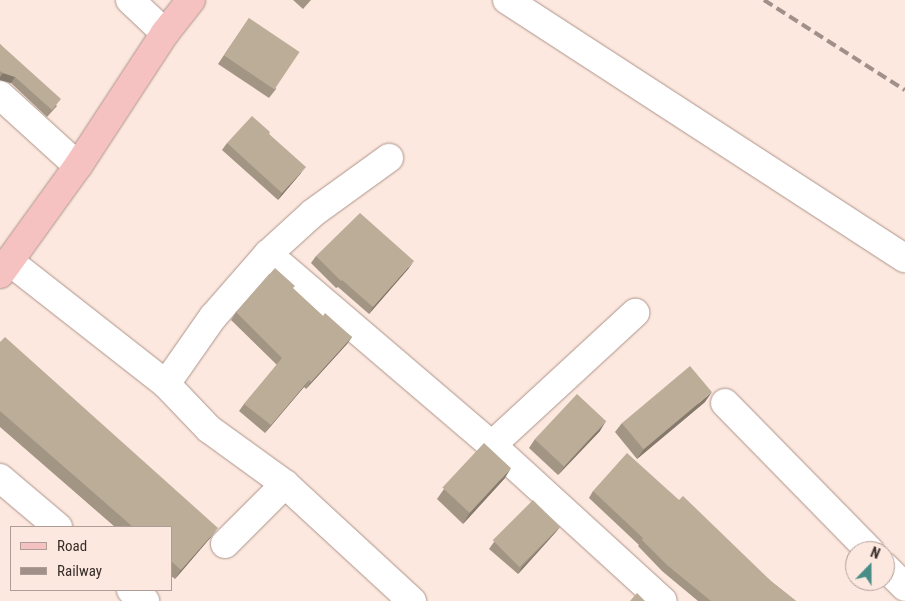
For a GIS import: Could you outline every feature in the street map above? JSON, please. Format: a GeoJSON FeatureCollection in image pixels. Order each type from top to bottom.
{"type":"FeatureCollection","features":[{"type":"Feature","properties":{"kind":"main road"},"geometry":{"type":"LineString","coordinates":[[5,267],[78,166],[166,33],[191,0]]}},
{"type":"Feature","properties":{"kind":"street"},"geometry":{"type":"LineString","coordinates":[[130,0],[166,33]]}},
{"type":"Feature","properties":{"kind":"street"},"geometry":{"type":"LineString","coordinates":[[508,0],[905,258]]}},
{"type":"Feature","properties":{"kind":"street"},"geometry":{"type":"LineString","coordinates":[[0,94],[78,166]]}},
{"type":"Feature","properties":{"kind":"street"},"geometry":{"type":"LineString","coordinates":[[166,384],[213,317],[268,254],[313,213],[389,158]]}},
{"type":"Feature","properties":{"kind":"street"},"geometry":{"type":"LineString","coordinates":[[268,254],[492,445],[663,601]]}},
{"type":"Feature","properties":{"kind":"street"},"geometry":{"type":"LineString","coordinates":[[5,267],[166,384],[209,429],[285,484],[412,601]]}},
{"type":"Feature","properties":{"kind":"street"},"geometry":{"type":"LineString","coordinates":[[492,445],[635,313]]}},
{"type":"Feature","properties":{"kind":"street"},"geometry":{"type":"LineString","coordinates":[[725,403],[860,541]]}},
{"type":"Feature","properties":{"kind":"street"},"geometry":{"type":"LineString","coordinates":[[0,478],[57,526]]}},
{"type":"Feature","properties":{"kind":"street"},"geometry":{"type":"LineString","coordinates":[[225,544],[285,484]]}},
{"type":"Feature","properties":{"kind":"street"},"geometry":{"type":"LineString","coordinates":[[895,577],[905,587]]}},
{"type":"Feature","properties":{"kind":"street"},"geometry":{"type":"LineString","coordinates":[[132,591],[144,601]]}},
{"type":"Feature","properties":{"kind":"building"},"geometry":{"type":"Polygon","coordinates":[[[249,18],[300,52],[274,89],[224,55],[249,18]]]}},
{"type":"Feature","properties":{"kind":"building"},"geometry":{"type":"Polygon","coordinates":[[[0,44],[61,99],[52,110],[15,77],[0,71],[0,44]]]}},
{"type":"Feature","properties":{"kind":"building"},"geometry":{"type":"Polygon","coordinates":[[[252,116],[306,167],[282,193],[227,143],[252,116]]]}},
{"type":"Feature","properties":{"kind":"building"},"geometry":{"type":"Polygon","coordinates":[[[360,213],[414,261],[373,307],[341,281],[316,256],[360,213]]]}},
{"type":"Feature","properties":{"kind":"building"},"geometry":{"type":"Polygon","coordinates":[[[275,268],[323,316],[325,313],[352,337],[311,382],[309,380],[271,425],[244,404],[282,358],[236,312],[275,268]]]}},
{"type":"Feature","properties":{"kind":"building"},"geometry":{"type":"Polygon","coordinates":[[[5,337],[218,528],[181,570],[172,562],[172,526],[132,526],[0,411],[0,342],[5,337]]]}},
{"type":"Feature","properties":{"kind":"building"},"geometry":{"type":"Polygon","coordinates":[[[690,366],[712,392],[644,449],[622,423],[690,366]]]}},
{"type":"Feature","properties":{"kind":"building"},"geometry":{"type":"Polygon","coordinates":[[[577,394],[606,421],[564,467],[535,439],[577,394]]]}},
{"type":"Feature","properties":{"kind":"building"},"geometry":{"type":"Polygon","coordinates":[[[484,443],[511,468],[469,513],[442,488],[484,443]]]}},
{"type":"Feature","properties":{"kind":"building"},"geometry":{"type":"Polygon","coordinates":[[[627,453],[679,500],[683,496],[772,582],[796,601],[711,601],[667,565],[642,540],[643,538],[593,491],[627,453]]]}},
{"type":"Feature","properties":{"kind":"building"},"geometry":{"type":"Polygon","coordinates":[[[533,500],[560,527],[520,567],[493,540],[533,500]]]}},
{"type":"Feature","properties":{"kind":"building"},"geometry":{"type":"Polygon","coordinates":[[[637,593],[645,601],[630,601],[637,593]]]}},
{"type":"Feature","properties":{"kind":"railway"},"geometry":{"type":"LineString","coordinates":[[764,0],[905,90]]}}]}
